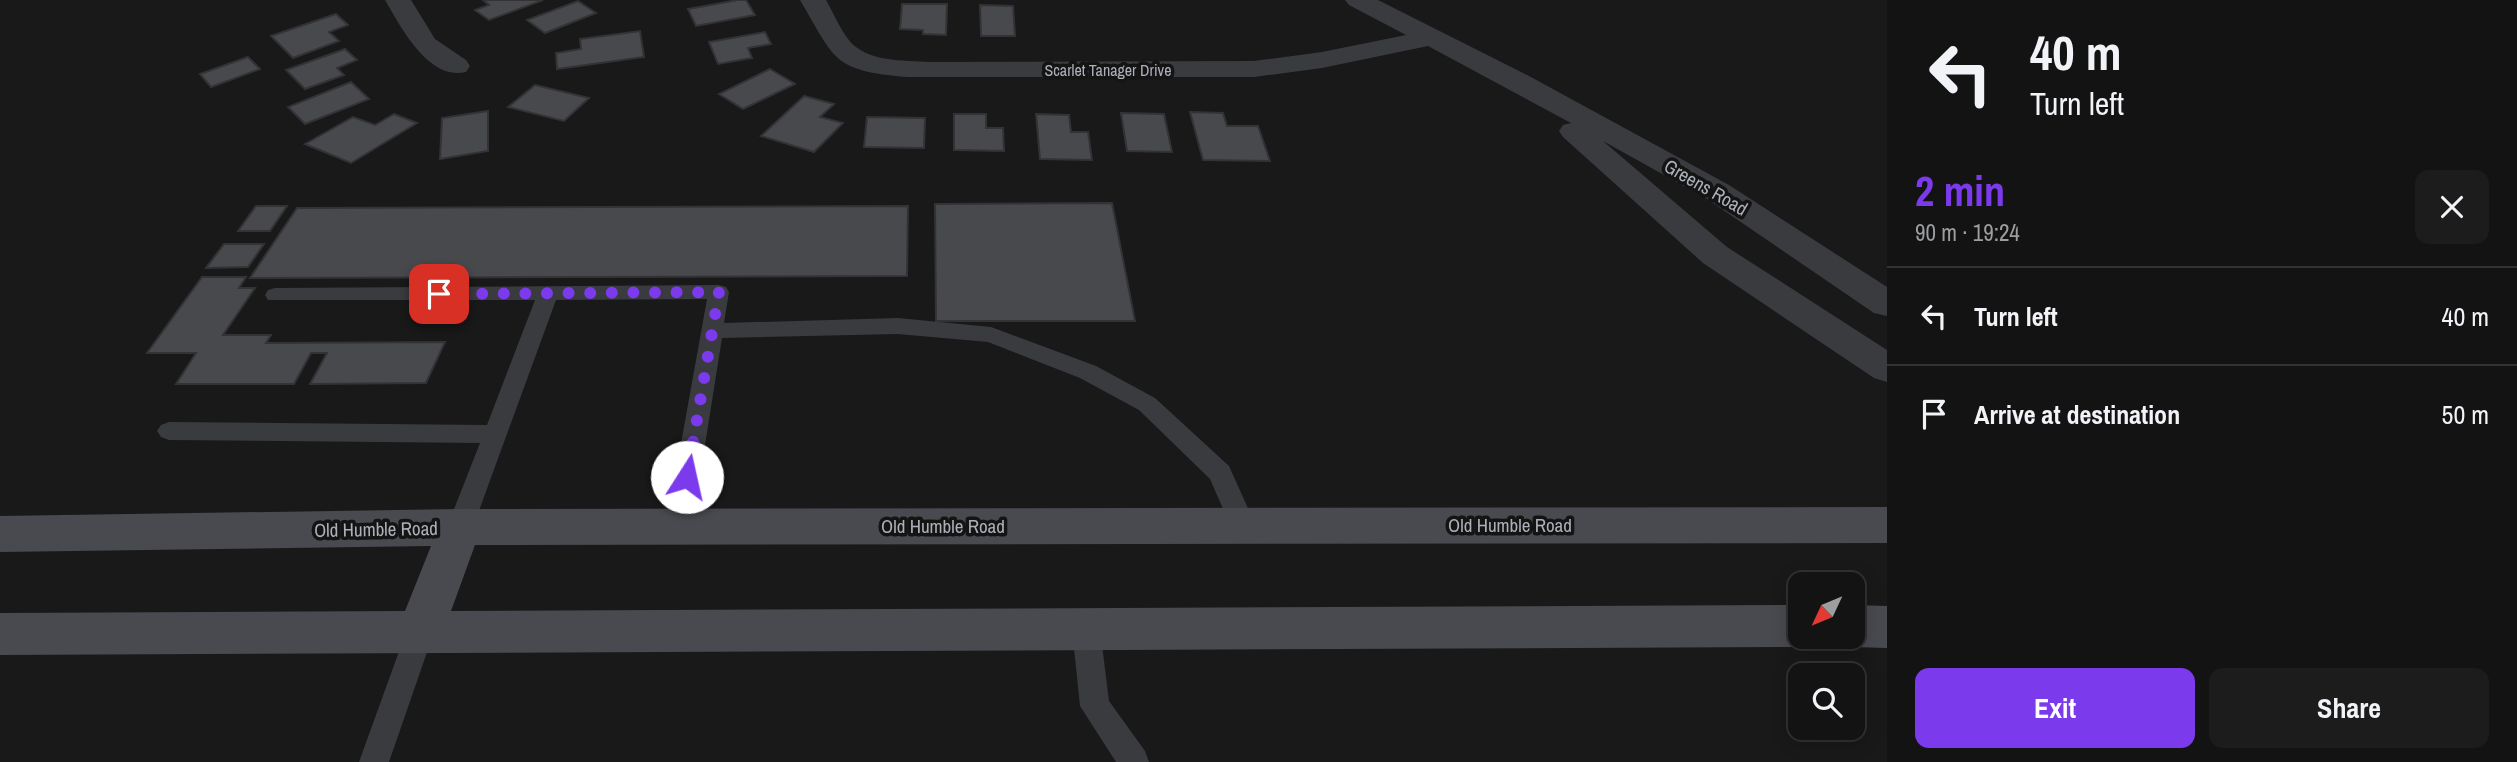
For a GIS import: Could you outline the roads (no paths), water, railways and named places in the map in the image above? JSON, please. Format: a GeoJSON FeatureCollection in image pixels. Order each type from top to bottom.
{"type":"FeatureCollection","features":[{"type":"Feature","properties":{"kind":"main road","name":"Old Humble Road"},"geometry":{"type":"LineString","coordinates":[[0,534],[460,527],[1887,524]]}},
{"type":"Feature","properties":{"kind":"main road"},"geometry":{"type":"LineString","coordinates":[[420,632],[460,527]]}},
{"type":"Feature","properties":{"kind":"main road"},"geometry":{"type":"LineString","coordinates":[[0,634],[1788,626]]}},
{"type":"Feature","properties":{"kind":"main road"},"geometry":{"type":"LineString","coordinates":[[1866,626],[1887,627]]}},
{"type":"Feature","properties":{"kind":"street"},"geometry":{"type":"LineString","coordinates":[[398,0],[425,44],[456,65]]}},
{"type":"Feature","properties":{"kind":"street","name":"Scarlet Tanager Drive"},"geometry":{"type":"LineString","coordinates":[[813,0],[839,46],[854,58],[879,65],[930,70],[1254,69],[1322,60],[1432,37]]}},
{"type":"Feature","properties":{"kind":"street","name":"Greens Road"},"geometry":{"type":"LineString","coordinates":[[1358,0],[1519,82],[1718,192],[1887,304]]}},
{"type":"Feature","properties":{"kind":"street","name":"Greens Road"},"geometry":{"type":"LineString","coordinates":[[1519,82],[1715,255],[1887,368]]}},
{"type":"Feature","properties":{"kind":"street","name":"Greens Road"},"geometry":{"type":"LineString","coordinates":[[1836,337],[1887,381]]}},
{"type":"Feature","properties":{"kind":"lane"},"geometry":{"type":"LineString","coordinates":[[275,295],[719,292],[679,527]]}},
{"type":"Feature","properties":{"kind":"lane"},"geometry":{"type":"LineString","coordinates":[[460,527],[548,293]]}},
{"type":"Feature","properties":{"kind":"lane"},"geometry":{"type":"LineString","coordinates":[[712,331],[898,326],[991,335],[1088,372],[1147,404],[1220,473],[1243,526]]}},
{"type":"Feature","properties":{"kind":"lane"},"geometry":{"type":"LineString","coordinates":[[169,431],[495,434]]}},
{"type":"Feature","properties":{"kind":"lane"},"geometry":{"type":"LineString","coordinates":[[1086,629],[1095,706],[1134,762]]}},
{"type":"Feature","properties":{"kind":"lane"},"geometry":{"type":"LineString","coordinates":[[374,762],[420,632]]}}]}
